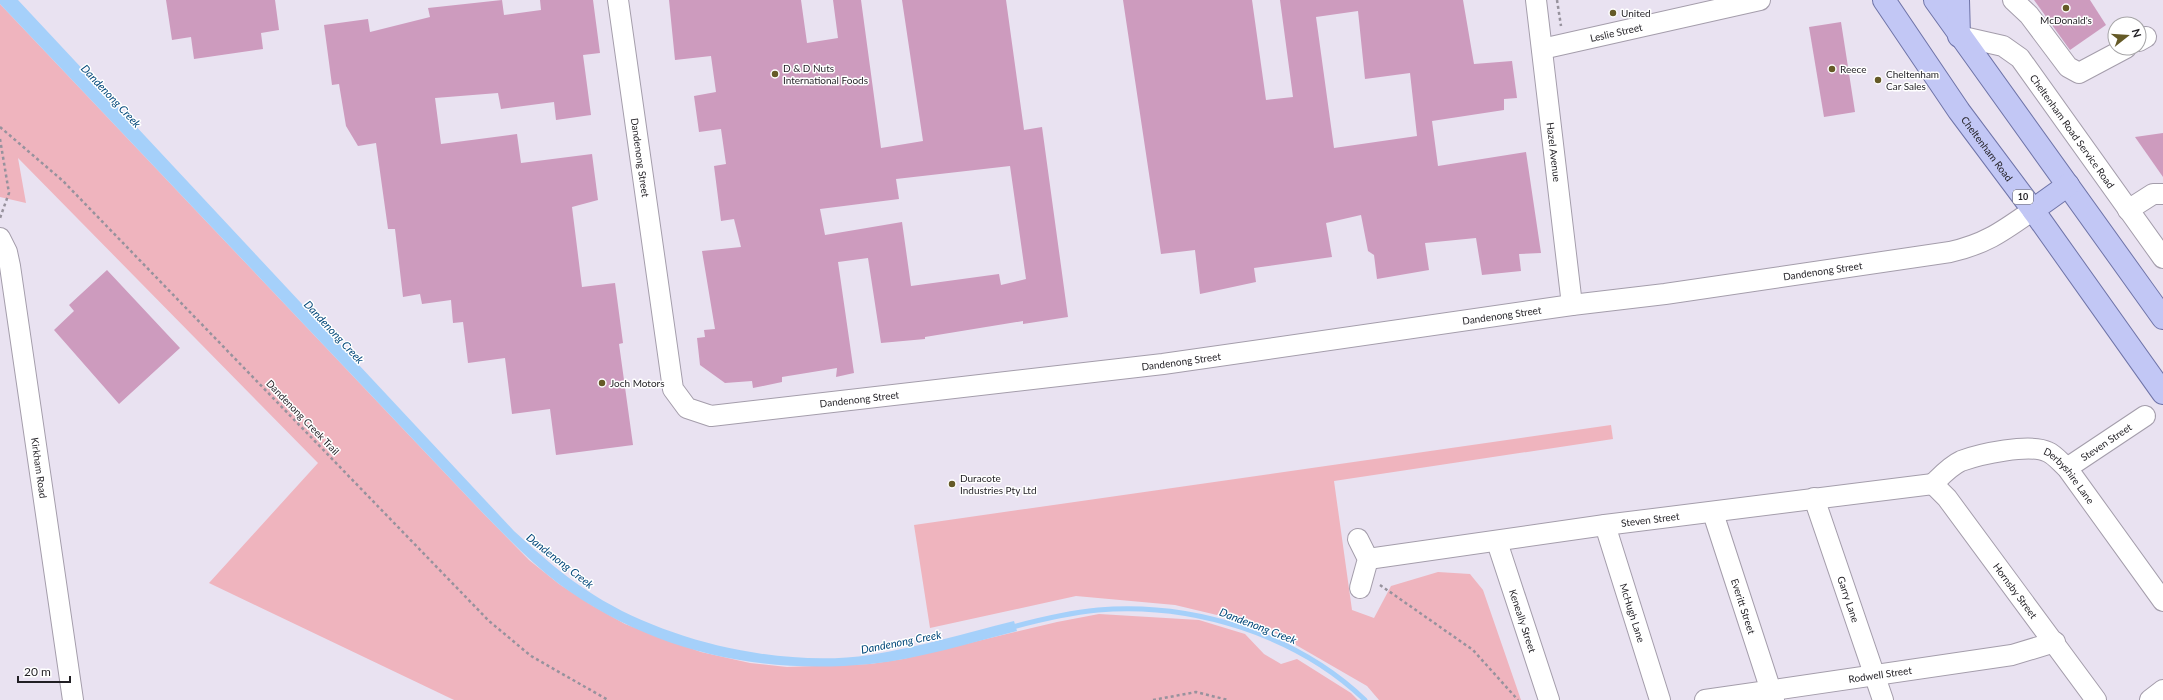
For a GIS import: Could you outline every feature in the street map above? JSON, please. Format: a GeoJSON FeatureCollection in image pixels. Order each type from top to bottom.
{"type":"FeatureCollection","features":[{"type":"Feature","properties":{"kind":"main road","name":"Cheltenham Road"},"geometry":{"type":"LineString","coordinates":[[1884,0],[1960,111],[2033,210],[2163,394]]}},
{"type":"Feature","properties":{"kind":"main road"},"geometry":{"type":"LineString","coordinates":[[1935,0],[1959,36],[2163,318]]}},
{"type":"Feature","properties":{"kind":"main road"},"geometry":{"type":"LineString","coordinates":[[1958,0],[1959,36]]}},
{"type":"Feature","properties":{"kind":"main road","name":"Dandenong Street"},"geometry":{"type":"LineString","coordinates":[[2033,210],[2068,185]]}},
{"type":"Feature","properties":{"kind":"street","name":"Dandenong Street"},"geometry":{"type":"LineString","coordinates":[[618,0],[673,389],[687,408],[711,416],[1162,364],[1572,305],[1665,294],[1950,252],[1974,246],[1988,240],[2033,210]]}},
{"type":"Feature","properties":{"kind":"street","name":"Hazel Avenue"},"geometry":{"type":"LineString","coordinates":[[1536,0],[1572,305]]}},
{"type":"Feature","properties":{"kind":"street","name":"Leslie Street"},"geometry":{"type":"LineString","coordinates":[[1542,49],[1760,0]]}},
{"type":"Feature","properties":{"kind":"street"},"geometry":{"type":"LineString","coordinates":[[2013,0],[2029,15],[2068,67],[2079,73],[2111,56]]}},
{"type":"Feature","properties":{"kind":"street","name":"Cheltenham Road Service Road"},"geometry":{"type":"LineString","coordinates":[[1959,36],[2003,46],[2020,58],[2163,258]]}},
{"type":"Feature","properties":{"kind":"street"},"geometry":{"type":"LineString","coordinates":[[2128,210],[2153,194],[2163,194]]}},
{"type":"Feature","properties":{"kind":"street","name":"Kirkham Road"},"geometry":{"type":"LineString","coordinates":[[0,238],[7,252],[10,266],[73,700]]}},
{"type":"Feature","properties":{"kind":"street","name":"Steven Street"},"geometry":{"type":"LineString","coordinates":[[2067,468],[2145,416]]}},
{"type":"Feature","properties":{"kind":"street","name":"Derbyshire Lane"},"geometry":{"type":"LineString","coordinates":[[1933,484],[1948,469],[1961,461],[2011,450],[2036,448],[2049,452],[2067,468],[2163,601]]}},
{"type":"Feature","properties":{"kind":"street","name":"Steven Street"},"geometry":{"type":"LineString","coordinates":[[1364,574],[1497,542],[1605,525],[1713,513],[1814,498],[1933,484]]}},
{"type":"Feature","properties":{"kind":"street","name":"Hornsby Street"},"geometry":{"type":"LineString","coordinates":[[1933,484],[1947,498],[2055,642],[2096,700]]}},
{"type":"Feature","properties":{"kind":"street","name":"Garry Lane"},"geometry":{"type":"LineString","coordinates":[[1814,498],[1883,700]]}},
{"type":"Feature","properties":{"kind":"street","name":"Everitt Street"},"geometry":{"type":"LineString","coordinates":[[1713,513],[1773,695]]}},
{"type":"Feature","properties":{"kind":"street","name":"McHugh Lane"},"geometry":{"type":"LineString","coordinates":[[1605,525],[1660,700]]}},
{"type":"Feature","properties":{"kind":"street"},"geometry":{"type":"LineString","coordinates":[[1358,539],[1364,574]]}},
{"type":"Feature","properties":{"kind":"street","name":"Keneally Street"},"geometry":{"type":"LineString","coordinates":[[1497,542],[1549,700]]}},
{"type":"Feature","properties":{"kind":"street","name":"Rodwell Street"},"geometry":{"type":"LineString","coordinates":[[1705,700],[1773,695],[1875,676],[2012,655],[2055,642]]}},
{"type":"Feature","properties":{"kind":"street"},"geometry":{"type":"LineString","coordinates":[[2150,700],[2163,690]]}},
{"type":"Feature","properties":{"kind":"path"},"geometry":{"type":"LineString","coordinates":[[1557,0],[1564,44]]}},
{"type":"Feature","properties":{"kind":"path","name":"Dandenong Creek Trail"},"geometry":{"type":"LineString","coordinates":[[0,127],[63,181],[489,621],[531,656],[608,700]]}},
{"type":"Feature","properties":{"kind":"path"},"geometry":{"type":"LineString","coordinates":[[0,139],[9,193],[0,218]]}},
{"type":"Feature","properties":{"kind":"path"},"geometry":{"type":"LineString","coordinates":[[1364,574],[1473,650],[1518,700]]}},
{"type":"Feature","properties":{"kind":"path"},"geometry":{"type":"LineString","coordinates":[[1153,700],[1196,692],[1228,700]]}},
{"type":"Feature","properties":{"kind":"shaded area"},"geometry":{"type":"Polygon","coordinates":[[[0,4],[529,560],[559,584],[625,624],[701,652],[750,663],[787,667],[870,664],[903,659],[1057,622],[1099,614],[1199,620],[1245,634],[1264,654],[1281,664],[1297,659],[1351,693],[1358,700],[454,700],[209,583],[318,463],[18,158],[26,203],[0,197],[0,4]]]}},
{"type":"Feature","properties":{"kind":"shaded area"},"geometry":{"type":"Polygon","coordinates":[[[1611,425],[1613,439],[1334,481],[1352,610],[1374,618],[1391,586],[1438,572],[1470,574],[1483,590],[1521,700],[1379,700],[1367,686],[1263,626],[1175,605],[1076,596],[930,628],[914,525],[1611,425]]]}},
{"type":"Feature","properties":{"kind":"water"},"geometry":{"type":"Polygon","coordinates":[[[0,0],[18,0],[514,531],[563,573],[594,595],[624,612],[656,626],[691,638],[727,648],[801,658],[836,658],[888,652],[1014,621],[1017,631],[944,650],[888,662],[828,666],[787,666],[747,661],[707,653],[668,642],[631,626],[594,607],[559,584],[519,550],[0,4],[0,0]]]}},
{"type":"Feature","properties":{"kind":"building"},"geometry":{"type":"Polygon","coordinates":[[[166,0],[275,0],[279,30],[261,33],[263,49],[194,59],[191,37],[172,40],[166,0]]]}},
{"type":"Feature","properties":{"kind":"building"},"geometry":{"type":"Polygon","coordinates":[[[502,0],[504,15],[541,10],[540,0],[593,0],[600,53],[583,55],[591,115],[556,120],[554,102],[501,109],[498,93],[435,98],[441,144],[517,134],[521,163],[592,154],[598,200],[572,207],[582,287],[615,283],[623,343],[619,344],[633,445],[556,455],[550,409],[512,414],[505,358],[468,363],[463,322],[453,323],[451,300],[422,304],[420,294],[403,297],[395,229],[388,229],[376,143],[358,146],[346,126],[339,84],[332,85],[324,25],[368,19],[370,32],[430,17],[428,8],[502,0]]]}},
{"type":"Feature","properties":{"kind":"building"},"geometry":{"type":"Polygon","coordinates":[[[669,0],[801,0],[807,43],[838,38],[833,0],[861,0],[881,148],[923,141],[902,0],[1006,0],[1024,130],[1042,127],[1068,317],[1023,324],[1023,321],[925,337],[925,339],[881,343],[868,258],[838,262],[854,373],[836,377],[837,368],[782,377],[782,382],[753,388],[752,381],[725,383],[700,365],[697,338],[705,337],[704,330],[715,329],[702,251],[741,247],[734,219],[721,221],[714,166],[726,164],[721,129],[699,132],[694,96],[716,92],[711,56],[675,60],[669,0]],[[1010,166],[896,179],[899,199],[820,209],[825,235],[902,222],[911,286],[999,274],[1001,285],[1026,279],[1010,166]]]}},
{"type":"Feature","properties":{"kind":"building"},"geometry":{"type":"Polygon","coordinates":[[[1123,0],[1252,0],[1266,100],[1293,97],[1280,0],[1463,0],[1474,64],[1512,61],[1517,98],[1504,99],[1504,110],[1432,121],[1438,166],[1526,152],[1541,253],[1519,254],[1521,271],[1482,275],[1476,238],[1425,243],[1429,270],[1377,279],[1374,255],[1368,251],[1361,215],[1326,223],[1332,257],[1254,268],[1256,282],[1200,294],[1195,250],[1161,254],[1123,0]],[[1358,11],[1316,17],[1334,148],[1417,136],[1410,73],[1365,79],[1358,11]]]}},
{"type":"Feature","properties":{"kind":"building"},"geometry":{"type":"Polygon","coordinates":[[[2034,0],[2090,0],[2106,25],[2070,50],[2034,0]]]}},
{"type":"Feature","properties":{"kind":"building","name":"Reece"},"geometry":{"type":"Polygon","coordinates":[[[1841,22],[1855,112],[1824,117],[1809,27],[1841,22]]]}},
{"type":"Feature","properties":{"kind":"building"},"geometry":{"type":"Polygon","coordinates":[[[2163,133],[2163,177],[2135,137],[2163,133]]]}},
{"type":"Feature","properties":{"kind":"building"},"geometry":{"type":"Polygon","coordinates":[[[107,270],[180,348],[119,404],[54,330],[74,311],[69,305],[107,270]]]}},
{"type":"Feature","properties":{"kind":"waterway","name":"Dandenong Creek"},"geometry":{"type":"LineString","coordinates":[[1009,628],[1053,617],[1098,610],[1134,609],[1170,611],[1206,618],[1241,627],[1275,640],[1307,657],[1338,677],[1365,700]]}},
{"type":"Feature","properties":{"kind":"place","name":"McDonald's"},"geometry":{"type":"Point","coordinates":[2066,8]}},
{"type":"Feature","properties":{"kind":"place","name":"United"},"geometry":{"type":"Point","coordinates":[1613,13]}},
{"type":"Feature","properties":{"kind":"place","name":"Reece"},"geometry":{"type":"Point","coordinates":[1832,69]}},
{"type":"Feature","properties":{"kind":"place","name":"D & D Nuts International Foods"},"geometry":{"type":"Point","coordinates":[775,74]}},
{"type":"Feature","properties":{"kind":"place","name":"Cheltenham Car Sales"},"geometry":{"type":"Point","coordinates":[1878,80]}},
{"type":"Feature","properties":{"kind":"place","name":"Joch Motors"},"geometry":{"type":"Point","coordinates":[602,383]}},
{"type":"Feature","properties":{"kind":"place","name":"Duracote Industries Pty Ltd"},"geometry":{"type":"Point","coordinates":[952,484]}}]}
